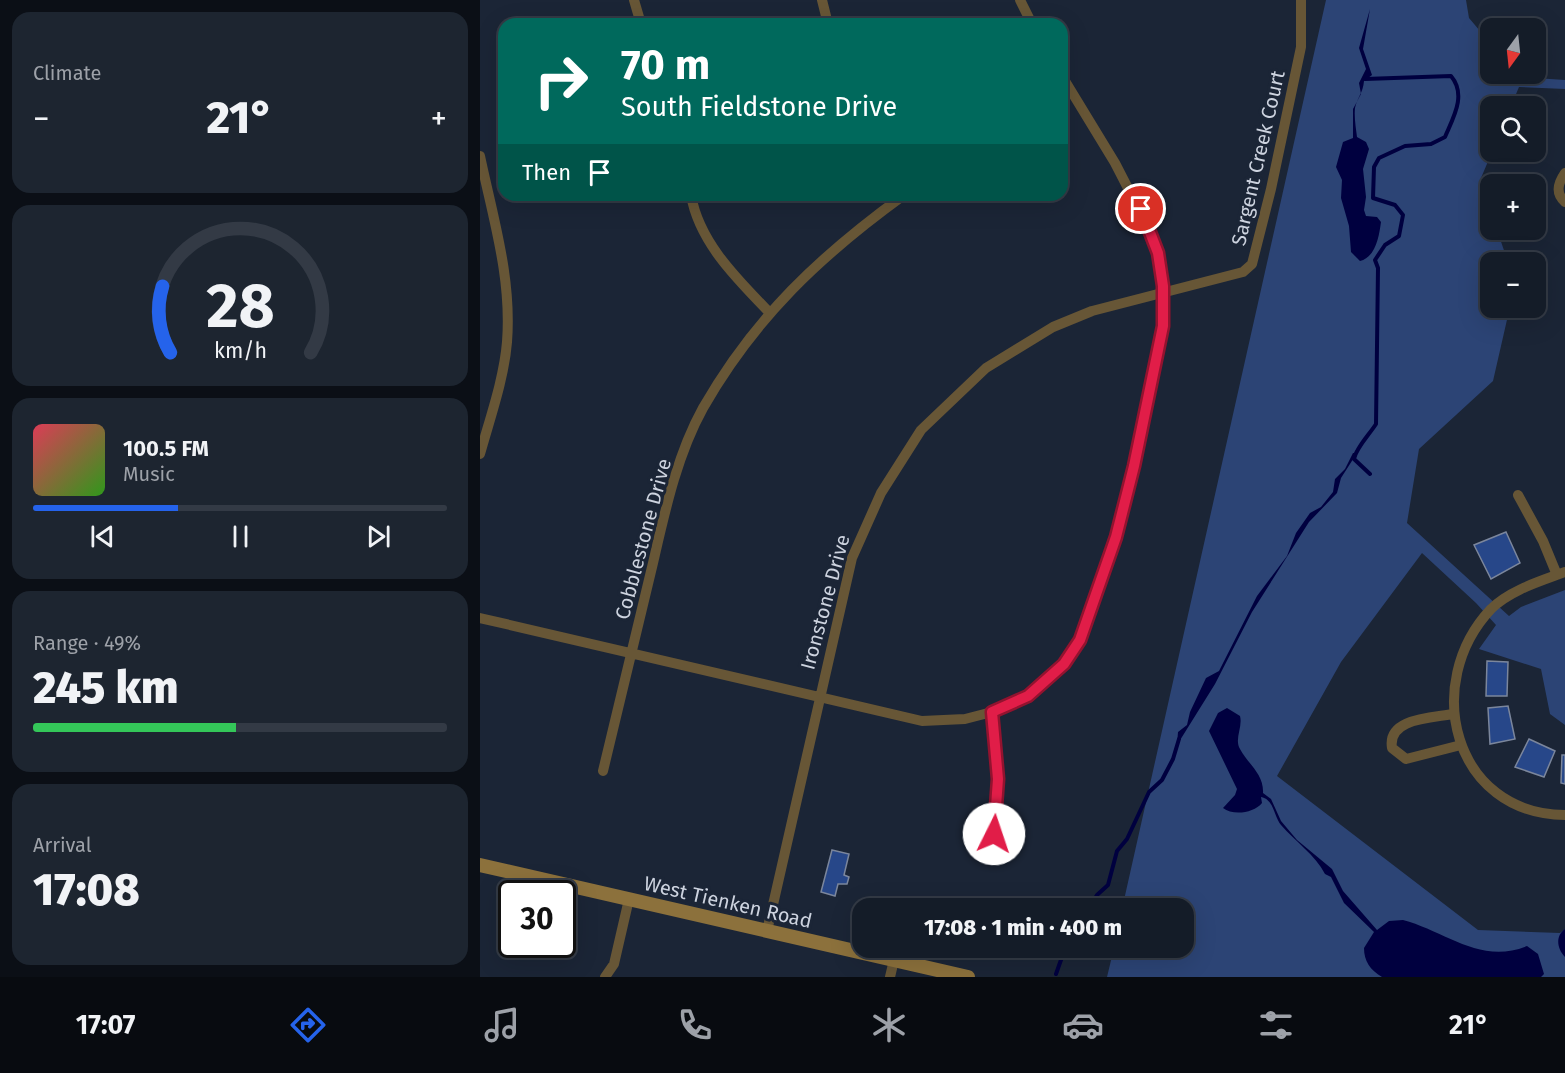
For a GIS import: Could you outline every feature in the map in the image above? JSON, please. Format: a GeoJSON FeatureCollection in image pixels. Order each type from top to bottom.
{"type":"FeatureCollection","features":[{"type":"Feature","properties":{"kind":"street"},"geometry":{"type":"LineString","coordinates":[[634,0],[638,18]]}},
{"type":"Feature","properties":{"kind":"street"},"geometry":{"type":"LineString","coordinates":[[822,0],[826,18]]}},
{"type":"Feature","properties":{"kind":"street"},"geometry":{"type":"LineString","coordinates":[[1020,0],[1029,18]]}},
{"type":"Feature","properties":{"kind":"street","name":"Sargent Creek Court"},"geometry":{"type":"LineString","coordinates":[[1161,295],[1243,272],[1252,264],[1302,47],[1301,0]]}},
{"type":"Feature","properties":{"kind":"street"},"geometry":{"type":"LineString","coordinates":[[480,618],[922,721],[965,719],[992,712],[1028,696],[1051,677],[1064,664],[1085,629],[1116,537],[1134,466],[1163,326],[1161,295],[1163,286],[1158,253],[1150,231],[1115,163],[1068,92]]}},
{"type":"Feature","properties":{"kind":"street"},"geometry":{"type":"LineString","coordinates":[[480,156],[504,266],[508,313],[503,365],[480,454]]}},
{"type":"Feature","properties":{"kind":"street"},"geometry":{"type":"LineString","coordinates":[[1565,173],[1558,190],[1559,197],[1565,202]]}},
{"type":"Feature","properties":{"kind":"street"},"geometry":{"type":"LineString","coordinates":[[693,201],[700,224],[717,253],[735,277],[769,312]]}},
{"type":"Feature","properties":{"kind":"street","name":"Cobblestone Drive"},"geometry":{"type":"LineString","coordinates":[[603,771],[665,511],[680,464],[703,409],[769,312],[832,250],[896,201]]}},
{"type":"Feature","properties":{"kind":"street","name":"Ironstone Drive"},"geometry":{"type":"LineString","coordinates":[[767,931],[850,568],[860,537],[881,493],[921,430],[986,368],[1053,327],[1092,311],[1161,295]]}},
{"type":"Feature","properties":{"kind":"street"},"geometry":{"type":"LineString","coordinates":[[1518,495],[1561,573],[1507,597],[1492,608],[1464,648],[1456,673],[1453,714],[1461,745],[1476,775],[1521,806],[1565,815]]}},
{"type":"Feature","properties":{"kind":"street"},"geometry":{"type":"LineString","coordinates":[[992,712],[998,779],[994,834]]}},
{"type":"Feature","properties":{"kind":"street"},"geometry":{"type":"LineString","coordinates":[[1453,714],[1404,724],[1395,729],[1391,739],[1392,748],[1406,759],[1461,745]]}},
{"type":"Feature","properties":{"kind":"street","name":"West Tienken Road"},"geometry":{"type":"LineString","coordinates":[[480,865],[968,977]]}},
{"type":"Feature","properties":{"kind":"street"},"geometry":{"type":"LineString","coordinates":[[605,977],[616,955],[629,899]]}},
{"type":"Feature","properties":{"kind":"street"},"geometry":{"type":"LineString","coordinates":[[890,977],[894,960]]}},
{"type":"Feature","properties":{"kind":"shaded area"},"geometry":{"type":"Polygon","coordinates":[[[1326,0],[1466,0],[1469,18],[1480,31],[1480,84],[1546,84],[1546,79],[1565,80],[1565,89],[1519,87],[1515,96],[1480,96],[1480,162],[1488,162],[1483,174],[1480,174],[1480,240],[1500,240],[1505,252],[1480,252],[1480,318],[1507,318],[1493,381],[1419,449],[1407,523],[1509,616],[1521,607],[1565,590],[1565,725],[1550,714],[1541,669],[1479,649],[1496,625],[1476,603],[1422,553],[1341,662],[1277,776],[1478,930],[1560,933],[1565,929],[1565,977],[1107,977],[1112,958],[1194,958],[1194,898],[1124,898],[1326,0]]]}},
{"type":"Feature","properties":{"kind":"shaded area"},"geometry":{"type":"Polygon","coordinates":[[[1370,9],[1363,49],[1372,75],[1364,81],[1361,93],[1359,83],[1366,69],[1359,48],[1370,9]]]}},
{"type":"Feature","properties":{"kind":"shaded area"},"geometry":{"type":"Polygon","coordinates":[[[1357,101],[1355,115],[1357,137],[1366,142],[1369,149],[1363,169],[1366,197],[1364,210],[1366,216],[1377,217],[1381,222],[1373,251],[1360,261],[1351,252],[1349,226],[1341,198],[1342,180],[1336,167],[1343,142],[1353,138],[1353,109],[1357,101]]]}},
{"type":"Feature","properties":{"kind":"shaded area"},"geometry":{"type":"Polygon","coordinates":[[[1353,453],[1357,453],[1341,478],[1337,493],[1309,522],[1252,612],[1215,684],[1177,745],[1178,732],[1187,725],[1190,712],[1206,678],[1219,671],[1257,596],[1287,556],[1296,533],[1310,513],[1321,507],[1333,492],[1335,479],[1345,469],[1353,453]]]}},
{"type":"Feature","properties":{"kind":"shaded area"},"geometry":{"type":"Polygon","coordinates":[[[1227,708],[1240,716],[1238,745],[1261,780],[1263,793],[1271,799],[1281,821],[1297,840],[1332,869],[1343,891],[1377,930],[1389,921],[1403,920],[1478,949],[1510,951],[1527,946],[1538,954],[1544,974],[1541,977],[1382,977],[1374,971],[1368,965],[1364,948],[1374,932],[1344,903],[1331,877],[1325,874],[1310,854],[1281,825],[1269,801],[1261,797],[1262,803],[1254,809],[1243,812],[1232,812],[1223,808],[1235,795],[1237,789],[1209,731],[1218,713],[1227,708]]]}},
{"type":"Feature","properties":{"kind":"shaded area"},"geometry":{"type":"Polygon","coordinates":[[[1565,929],[1565,957],[1560,950],[1558,939],[1565,929]]]}},
{"type":"Feature","properties":{"kind":"building"},"geometry":{"type":"Polygon","coordinates":[[[1506,532],[1520,563],[1491,579],[1474,545],[1506,532]]]}},
{"type":"Feature","properties":{"kind":"building"},"geometry":{"type":"Polygon","coordinates":[[[1487,661],[1508,662],[1507,696],[1486,696],[1487,661]]]}},
{"type":"Feature","properties":{"kind":"building"},"geometry":{"type":"Polygon","coordinates":[[[1508,706],[1515,739],[1490,744],[1488,708],[1508,706]]]}},
{"type":"Feature","properties":{"kind":"building"},"geometry":{"type":"Polygon","coordinates":[[[1529,739],[1555,751],[1544,777],[1515,767],[1529,739]]]}},
{"type":"Feature","properties":{"kind":"building"},"geometry":{"type":"Polygon","coordinates":[[[1562,755],[1565,755],[1565,784],[1561,783],[1562,755]]]}},
{"type":"Feature","properties":{"kind":"building"},"geometry":{"type":"Polygon","coordinates":[[[832,850],[849,854],[844,875],[849,877],[847,884],[838,884],[835,896],[821,892],[832,850]]]}},
{"type":"Feature","properties":{"kind":"waterway"},"geometry":{"type":"LineString","coordinates":[[1365,79],[1451,76],[1458,91],[1455,114],[1445,137],[1431,144],[1405,146],[1379,158],[1374,167],[1373,198],[1395,205],[1403,215],[1399,236],[1385,245],[1375,260],[1378,268],[1376,424],[1360,446],[1354,459],[1370,474]]}},
{"type":"Feature","properties":{"kind":"waterway"},"geometry":{"type":"LineString","coordinates":[[1095,898],[1108,885],[1117,851],[1127,839],[1149,792],[1162,780],[1173,759],[1179,739]]}},
{"type":"Feature","properties":{"kind":"waterway"},"geometry":{"type":"LineString","coordinates":[[1056,974],[1062,958]]}},
{"type":"Feature","properties":{"kind":"route"},"geometry":{"type":"LineString","coordinates":[[994,834],[998,779],[992,712],[1028,696],[1064,664],[1080,640],[1116,537],[1134,466],[1163,326],[1161,295],[1163,286],[1158,253],[1141,209]]}}]}
